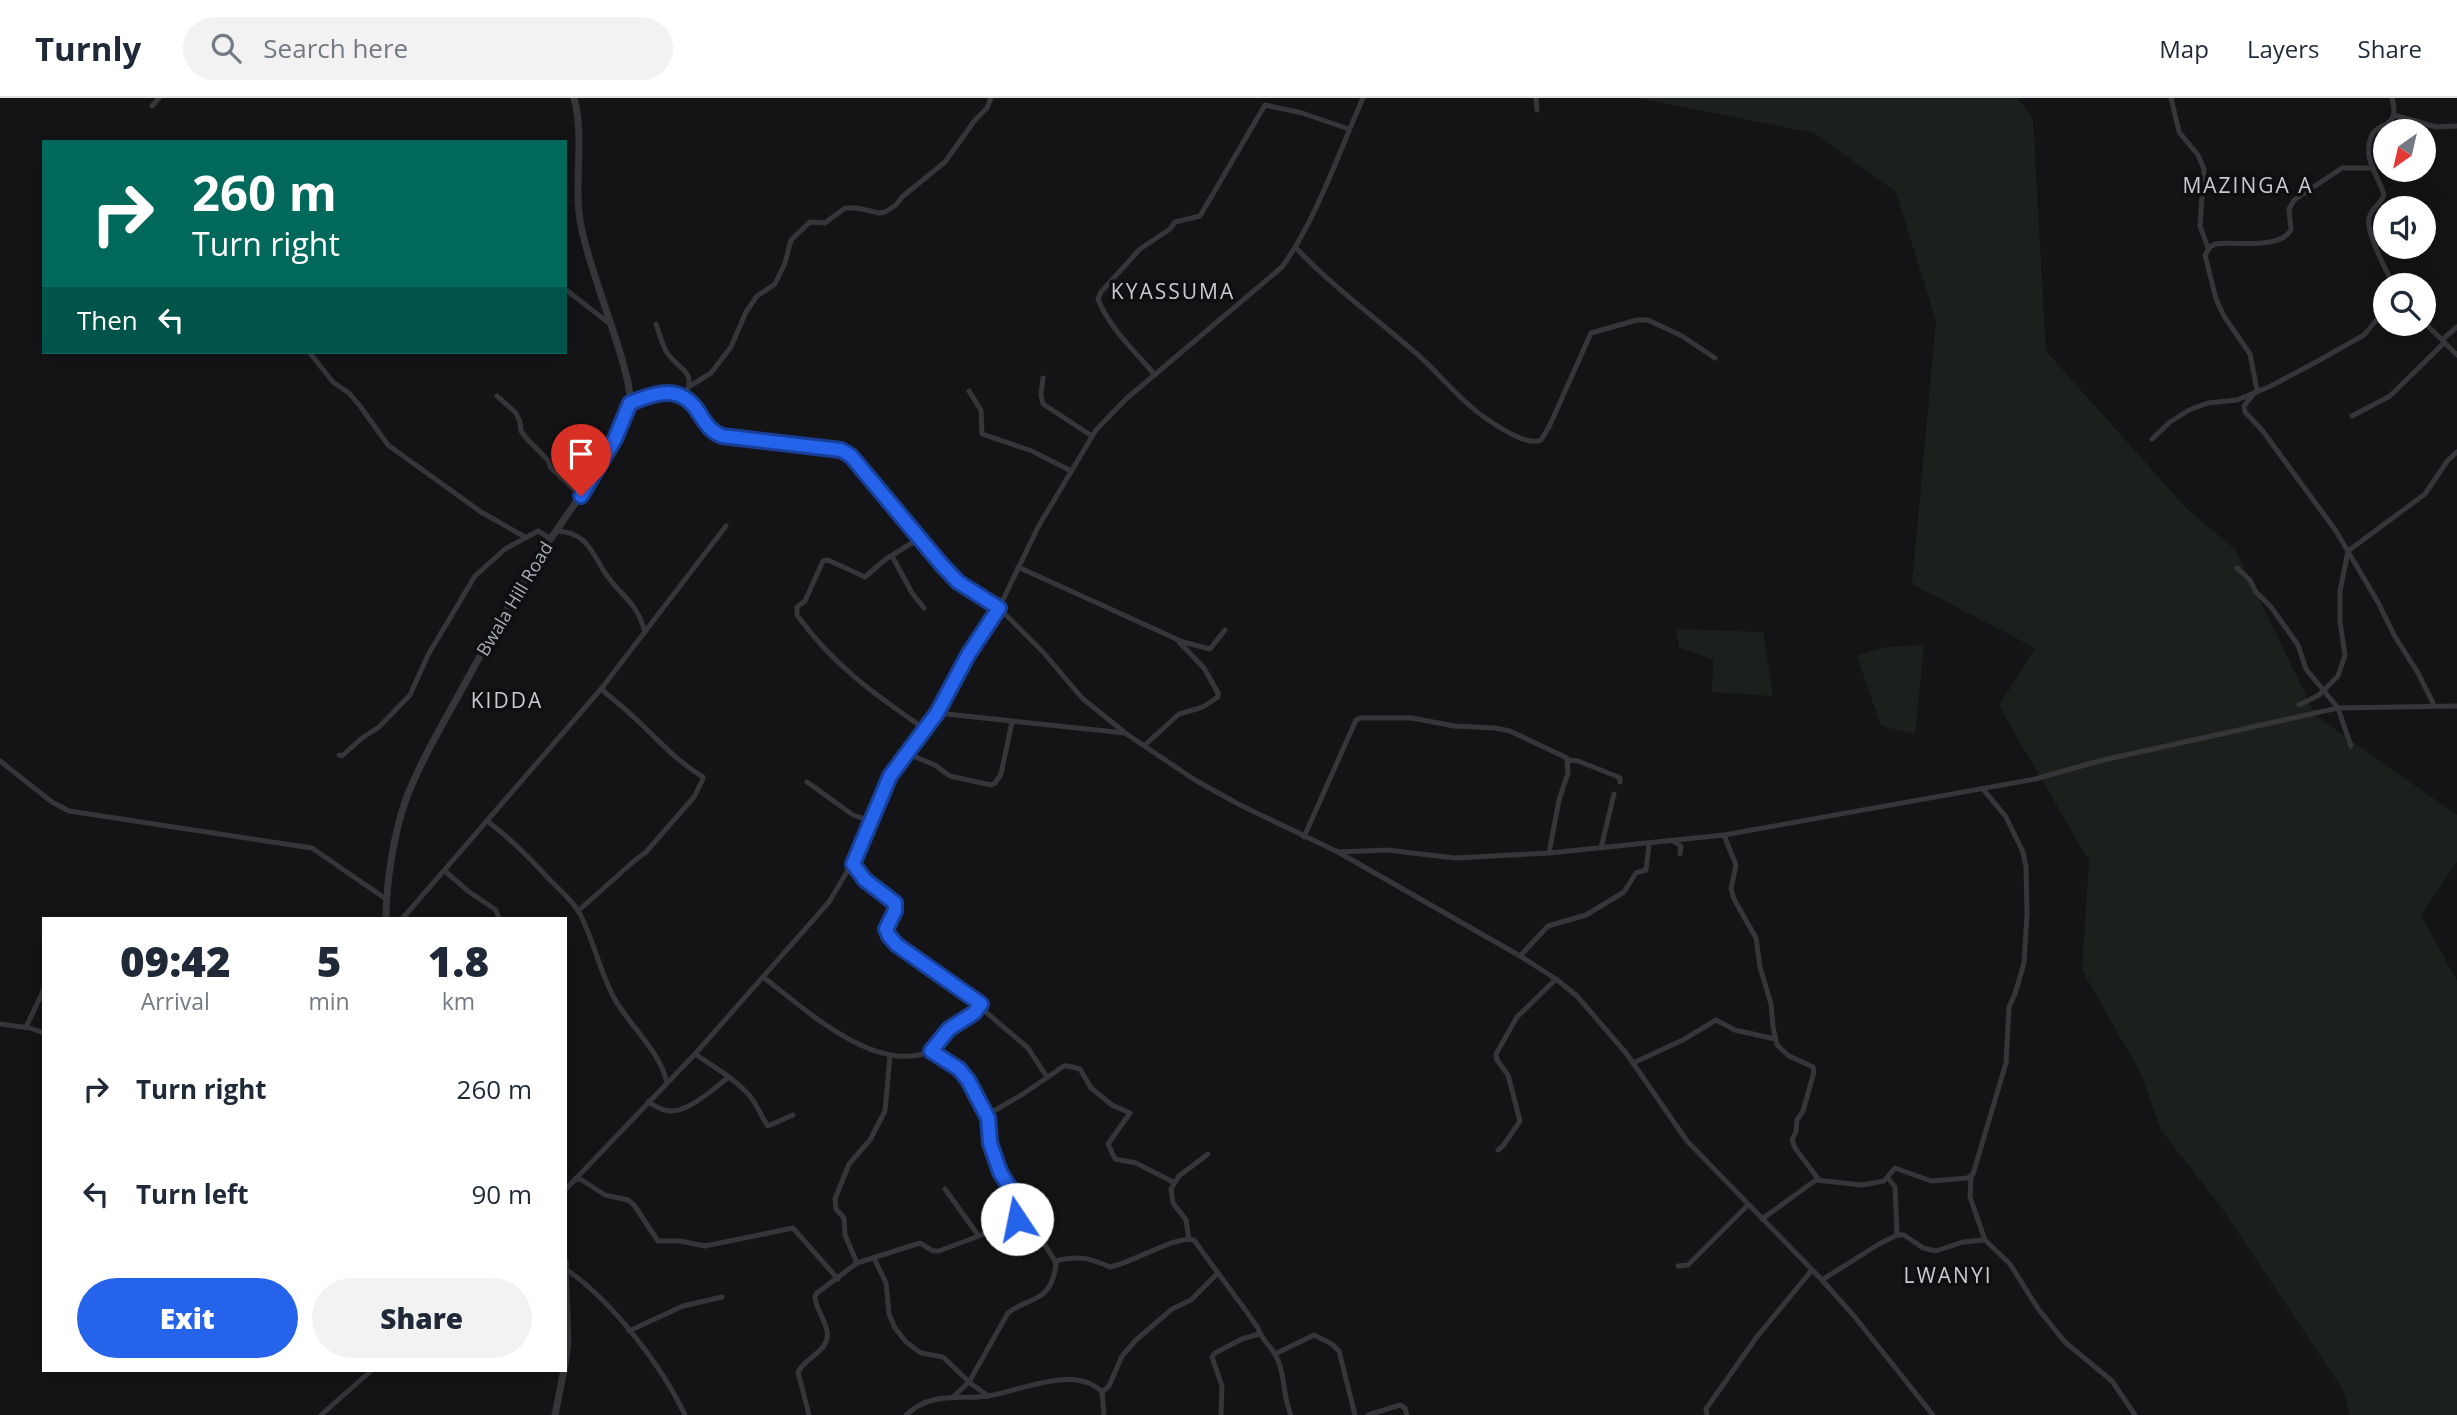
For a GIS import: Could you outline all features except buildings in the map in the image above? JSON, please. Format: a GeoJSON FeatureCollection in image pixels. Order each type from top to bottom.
{"type":"FeatureCollection","features":[{"type":"Feature","properties":{"kind":"street"},"geometry":{"type":"LineString","coordinates":[[152,106],[159,98]]}},
{"type":"Feature","properties":{"kind":"street"},"geometry":{"type":"LineString","coordinates":[[575,98],[580,120],[579,211],[582,233],[628,382],[630,403],[662,393],[678,394],[692,402],[708,429],[722,436],[841,450],[851,456],[958,582],[999,608],[1031,638],[1082,698],[1125,733],[1195,780],[1338,852],[1556,979],[1577,996],[1633,1063],[1687,1140],[1822,1280],[1933,1415]]}},
{"type":"Feature","properties":{"kind":"street"},"geometry":{"type":"LineString","coordinates":[[684,397],[690,386],[711,373],[731,347],[746,312],[757,296],[775,284],[785,263],[791,240],[810,222],[825,223],[845,208],[885,212],[945,162],[975,120],[987,108],[991,98]]}},
{"type":"Feature","properties":{"kind":"street"},"geometry":{"type":"LineString","coordinates":[[567,1188],[695,1054],[829,902],[853,864],[890,776],[937,713],[968,655],[999,608],[1018,567],[1092,436],[1126,399],[1282,267],[1296,248],[1363,98]]}},
{"type":"Feature","properties":{"kind":"street"},"geometry":{"type":"LineString","coordinates":[[1536,98],[1537,110]]}},
{"type":"Feature","properties":{"kind":"street"},"geometry":{"type":"LineString","coordinates":[[2171,98],[2179,132],[2198,155],[2204,169],[2200,226],[2208,249]]}},
{"type":"Feature","properties":{"kind":"street"},"geometry":{"type":"LineString","coordinates":[[2389,273],[2368,224],[2371,213],[2384,195],[2371,167],[2371,137],[2394,115],[2392,98]]}},
{"type":"Feature","properties":{"kind":"street"},"geometry":{"type":"LineString","coordinates":[[1155,375],[1116,329],[1100,305],[1098,299],[1101,292],[1140,249],[1170,229],[1175,222],[1200,216],[1265,105],[1302,113],[1349,129]]}},
{"type":"Feature","properties":{"kind":"street"},"geometry":{"type":"LineString","coordinates":[[2394,115],[2436,127],[2457,126]]}},
{"type":"Feature","properties":{"kind":"street"},"geometry":{"type":"LineString","coordinates":[[2257,390],[2250,354],[2224,316],[2213,291],[2205,255],[2208,249],[2222,243],[2258,244],[2284,238],[2291,230],[2289,209],[2294,200],[2342,167],[2371,167]]}},
{"type":"Feature","properties":{"kind":"street"},"geometry":{"type":"LineString","coordinates":[[1296,248],[1322,274],[1418,354],[1481,415],[1504,430],[1531,441],[1541,440],[1549,427],[1589,337],[1595,331],[1637,320],[1648,320],[1682,336],[1715,358]]}},
{"type":"Feature","properties":{"kind":"street"},"geometry":{"type":"LineString","coordinates":[[567,291],[612,326]]}},
{"type":"Feature","properties":{"kind":"street"},"geometry":{"type":"LineString","coordinates":[[656,324],[666,350],[689,376],[690,386]]}},
{"type":"Feature","properties":{"kind":"street"},"geometry":{"type":"LineString","coordinates":[[2152,439],[2170,422],[2189,410],[2208,403],[2237,400],[2271,386],[2364,335],[2373,324]]}},
{"type":"Feature","properties":{"kind":"street"},"geometry":{"type":"LineString","coordinates":[[2352,416],[2390,396],[2457,327]]}},
{"type":"Feature","properties":{"kind":"street"},"geometry":{"type":"LineString","coordinates":[[2436,335],[2457,355]]}},
{"type":"Feature","properties":{"kind":"street"},"geometry":{"type":"LineString","coordinates":[[311,354],[333,382],[360,406],[388,446],[481,512],[524,537]]}},
{"type":"Feature","properties":{"kind":"street"},"geometry":{"type":"LineString","coordinates":[[1043,378],[1041,402],[1092,436]]}},
{"type":"Feature","properties":{"kind":"street"},"geometry":{"type":"LineString","coordinates":[[2257,390],[2244,406],[2245,412],[2262,430],[2336,531],[2434,705]]}},
{"type":"Feature","properties":{"kind":"street"},"geometry":{"type":"LineString","coordinates":[[970,391],[981,410],[982,433],[1032,451],[1071,471]]}},
{"type":"Feature","properties":{"kind":"street"},"geometry":{"type":"LineString","coordinates":[[497,396],[516,413],[521,431],[547,459],[551,468],[581,496]]}},
{"type":"Feature","properties":{"kind":"street","name":"Bwala Hill Road"},"geometry":{"type":"LineString","coordinates":[[386,917],[386,899],[398,826],[411,789],[506,609],[581,496],[615,439],[630,403]]}},
{"type":"Feature","properties":{"kind":"street"},"geometry":{"type":"LineString","coordinates":[[2299,705],[2324,690],[2338,676],[2345,655],[2340,622],[2340,591],[2348,551],[2425,494],[2448,460],[2457,452]]}},
{"type":"Feature","properties":{"kind":"street"},"geometry":{"type":"LineString","coordinates":[[404,917],[601,689],[726,526]]}},
{"type":"Feature","properties":{"kind":"street"},"geometry":{"type":"LineString","coordinates":[[339,755],[344,755],[379,727],[410,695],[428,655],[475,576],[505,549],[524,537],[540,531],[551,539]]}},
{"type":"Feature","properties":{"kind":"street"},"geometry":{"type":"LineString","coordinates":[[556,531],[572,533],[596,553],[607,575],[635,607],[645,632]]}},
{"type":"Feature","properties":{"kind":"street"},"geometry":{"type":"LineString","coordinates":[[920,538],[866,576],[860,576],[828,560],[824,561],[805,601],[797,607],[797,615],[811,637],[841,665],[880,699],[925,729]]}},
{"type":"Feature","properties":{"kind":"street"},"geometry":{"type":"LineString","coordinates":[[892,556],[912,593],[924,608]]}},
{"type":"Feature","properties":{"kind":"street"},"geometry":{"type":"LineString","coordinates":[[1018,567],[1176,640],[1210,649],[1225,630]]}},
{"type":"Feature","properties":{"kind":"street"},"geometry":{"type":"LineString","coordinates":[[2237,568],[2250,580],[2256,592],[2271,607],[2298,645],[2306,669],[2338,708],[2351,746]]}},
{"type":"Feature","properties":{"kind":"street"},"geometry":{"type":"LineString","coordinates":[[1145,745],[1179,715],[1203,707],[1217,697],[1218,693],[1204,668],[1176,640]]}},
{"type":"Feature","properties":{"kind":"street"},"geometry":{"type":"LineString","coordinates":[[578,911],[646,852],[694,797],[703,779],[672,755],[601,689]]}},
{"type":"Feature","properties":{"kind":"street"},"geometry":{"type":"LineString","coordinates":[[1338,852],[1387,850],[1455,858],[1549,853],[1724,835],[2035,779],[2099,761],[2338,708],[2457,706]]}},
{"type":"Feature","properties":{"kind":"street"},"geometry":{"type":"LineString","coordinates":[[937,713],[1125,733]]}},
{"type":"Feature","properties":{"kind":"street"},"geometry":{"type":"LineString","coordinates":[[1304,837],[1356,720],[1412,718],[1454,726],[1510,731],[1564,755],[1567,758],[1568,773],[1559,800],[1549,853]]}},
{"type":"Feature","properties":{"kind":"street"},"geometry":{"type":"LineString","coordinates":[[906,753],[935,765],[950,776],[991,785],[1001,774],[1012,722]]}},
{"type":"Feature","properties":{"kind":"street"},"geometry":{"type":"LineString","coordinates":[[1567,764],[1570,760],[1578,761],[1616,776],[1620,778],[1620,782]]}},
{"type":"Feature","properties":{"kind":"street"},"geometry":{"type":"LineString","coordinates":[[0,761],[52,802],[69,811],[312,848],[386,899]]}},
{"type":"Feature","properties":{"kind":"street"},"geometry":{"type":"LineString","coordinates":[[807,782],[853,815],[870,821]]}},
{"type":"Feature","properties":{"kind":"street"},"geometry":{"type":"LineString","coordinates":[[1983,789],[2006,817],[2023,852],[2027,914],[2024,963],[2009,1007],[2006,1063],[1971,1177],[1970,1197],[1985,1240],[2010,1264],[2039,1310],[2065,1342],[2112,1381],[2135,1415]]}},
{"type":"Feature","properties":{"kind":"street"},"geometry":{"type":"LineString","coordinates":[[1601,848],[1614,794]]}},
{"type":"Feature","properties":{"kind":"street"},"geometry":{"type":"LineString","coordinates":[[487,821],[508,837],[578,911],[614,998],[658,1059],[667,1083]]}},
{"type":"Feature","properties":{"kind":"street"},"geometry":{"type":"LineString","coordinates":[[1724,835],[1736,865],[1731,889],[1756,938],[1760,967],[1771,1004],[1775,1039],[1782,1051],[1813,1067],[1803,1111],[1797,1120],[1792,1140],[1819,1180]]}},
{"type":"Feature","properties":{"kind":"street"},"geometry":{"type":"LineString","coordinates":[[1673,841],[1681,846],[1680,854]]}},
{"type":"Feature","properties":{"kind":"street"},"geometry":{"type":"LineString","coordinates":[[1520,956],[1548,926],[1586,915],[1624,892],[1636,873],[1646,870],[1649,844]]}},
{"type":"Feature","properties":{"kind":"street"},"geometry":{"type":"LineString","coordinates":[[853,864],[865,880],[895,903],[895,911],[886,929],[897,945],[981,1004],[981,1007],[1028,1048],[1047,1077]]}},
{"type":"Feature","properties":{"kind":"street"},"geometry":{"type":"LineString","coordinates":[[445,871],[496,910],[498,917]]}},
{"type":"Feature","properties":{"kind":"street"},"geometry":{"type":"LineString","coordinates":[[763,977],[835,1031],[890,1056],[922,1055],[931,1051],[949,1029],[981,1007]]}},
{"type":"Feature","properties":{"kind":"street"},"geometry":{"type":"LineString","coordinates":[[1498,1150],[1520,1121],[1508,1075],[1496,1054],[1517,1017],[1556,979]]}},
{"type":"Feature","properties":{"kind":"street"},"geometry":{"type":"LineString","coordinates":[[26,1027],[42,993]]}},
{"type":"Feature","properties":{"kind":"street"},"geometry":{"type":"LineString","coordinates":[[1633,1063],[1684,1040],[1716,1020],[1735,1030],[1775,1039]]}},
{"type":"Feature","properties":{"kind":"street"},"geometry":{"type":"LineString","coordinates":[[0,1024],[42,1031]]}},
{"type":"Feature","properties":{"kind":"street"},"geometry":{"type":"LineString","coordinates":[[931,1051],[959,1069],[968,1080],[987,1115],[990,1143],[1000,1172],[1057,1266],[1047,1292],[1039,1299],[1008,1313],[969,1382],[953,1396]]}},
{"type":"Feature","properties":{"kind":"street"},"geometry":{"type":"LineString","coordinates":[[695,1054],[729,1077],[749,1096],[768,1126],[793,1115]]}},
{"type":"Feature","properties":{"kind":"street"},"geometry":{"type":"LineString","coordinates":[[857,1263],[845,1235],[844,1218],[834,1204],[849,1164],[870,1140],[885,1111],[890,1056]]}},
{"type":"Feature","properties":{"kind":"street"},"geometry":{"type":"LineString","coordinates":[[987,1115],[1064,1066],[1080,1069],[1091,1088],[1112,1105],[1130,1113],[1108,1144],[1115,1159],[1136,1163],[1173,1182]]}},
{"type":"Feature","properties":{"kind":"street"},"geometry":{"type":"LineString","coordinates":[[648,1102],[673,1112],[693,1105],[729,1077]]}},
{"type":"Feature","properties":{"kind":"street"},"geometry":{"type":"LineString","coordinates":[[1189,1239],[1186,1220],[1171,1197],[1173,1182],[1208,1154]]}},
{"type":"Feature","properties":{"kind":"street"},"geometry":{"type":"LineString","coordinates":[[1762,1219],[1784,1201],[1819,1180],[1854,1185],[1881,1181],[1888,1178],[1895,1168],[1931,1181],[1971,1177]]}},
{"type":"Feature","properties":{"kind":"street"},"geometry":{"type":"LineString","coordinates":[[1888,1178],[1895,1187],[1897,1235]]}},
{"type":"Feature","properties":{"kind":"street"},"geometry":{"type":"LineString","coordinates":[[575,1179],[605,1195],[628,1200],[658,1241],[680,1241],[705,1246],[793,1228],[838,1279]]}},
{"type":"Feature","properties":{"kind":"street"},"geometry":{"type":"LineString","coordinates":[[945,1189],[978,1235]]}},
{"type":"Feature","properties":{"kind":"street"},"geometry":{"type":"LineString","coordinates":[[1678,1266],[1688,1265],[1748,1205]]}},
{"type":"Feature","properties":{"kind":"street"},"geometry":{"type":"LineString","coordinates":[[809,1415],[799,1372],[804,1363],[825,1346],[827,1341],[826,1328],[815,1296],[857,1263],[920,1243],[933,1251],[939,1251],[1012,1224],[1023,1209]]}},
{"type":"Feature","properties":{"kind":"street"},"geometry":{"type":"LineString","coordinates":[[1822,1280],[1897,1235],[1904,1235],[1923,1248],[1936,1251],[1963,1242],[1985,1240]]}},
{"type":"Feature","properties":{"kind":"street"},"geometry":{"type":"LineString","coordinates":[[1055,1261],[1092,1258],[1110,1267],[1189,1239],[1194,1240],[1207,1261],[1235,1293],[1258,1328],[1259,1334],[1275,1354],[1281,1368],[1286,1404],[1291,1415]]}},
{"type":"Feature","properties":{"kind":"street"},"geometry":{"type":"LineString","coordinates":[[874,1258],[886,1283],[889,1314],[895,1328],[906,1342],[920,1353],[943,1357],[988,1396]]}},
{"type":"Feature","properties":{"kind":"street"},"geometry":{"type":"LineString","coordinates":[[1707,1415],[1706,1409],[1735,1366],[1812,1270]]}},
{"type":"Feature","properties":{"kind":"street"},"geometry":{"type":"LineString","coordinates":[[567,1271],[598,1296],[629,1331],[673,1391],[685,1415]]}},
{"type":"Feature","properties":{"kind":"street"},"geometry":{"type":"LineString","coordinates":[[1104,1415],[1102,1392],[1108,1386],[1122,1356],[1136,1340],[1172,1309],[1191,1300],[1218,1273]]}},
{"type":"Feature","properties":{"kind":"street"},"geometry":{"type":"LineString","coordinates":[[629,1331],[683,1306],[722,1297]]}},
{"type":"Feature","properties":{"kind":"street"},"geometry":{"type":"LineString","coordinates":[[567,1306],[567,1351]]}},
{"type":"Feature","properties":{"kind":"street"},"geometry":{"type":"LineString","coordinates":[[1221,1415],[1222,1386],[1212,1357],[1242,1339],[1259,1334]]}},
{"type":"Feature","properties":{"kind":"street"},"geometry":{"type":"LineString","coordinates":[[1275,1354],[1314,1335],[1332,1344],[1339,1351],[1355,1415]]}},
{"type":"Feature","properties":{"kind":"street"},"geometry":{"type":"LineString","coordinates":[[321,1415],[370,1372]]}},
{"type":"Feature","properties":{"kind":"street"},"geometry":{"type":"LineString","coordinates":[[555,1415],[564,1372]]}},
{"type":"Feature","properties":{"kind":"street"},"geometry":{"type":"LineString","coordinates":[[906,1415],[921,1403],[953,1396],[988,1396],[1052,1380],[1082,1381],[1102,1392]]}},
{"type":"Feature","properties":{"kind":"street"},"geometry":{"type":"LineString","coordinates":[[1368,1415],[1400,1405],[1405,1408],[1407,1415]]}},
{"type":"Feature","properties":{"kind":"shaded area"},"geometry":{"type":"Polygon","coordinates":[[[1637,98],[2017,98],[2033,118],[2046,351],[2186,508],[2235,549],[2316,716],[2457,815],[2457,862],[2421,915],[2457,981],[2457,1415],[2350,1415],[2343,1390],[2221,1207],[2161,1130],[2141,1074],[2082,970],[2089,861],[1999,706],[2035,648],[1912,584],[1936,321],[1896,192],[1814,133],[1637,98]]]}},
{"type":"Feature","properties":{"kind":"shaded area"},"geometry":{"type":"Polygon","coordinates":[[[1676,629],[1763,632],[1773,696],[1712,692],[1713,660],[1679,647],[1676,629]]]}},
{"type":"Feature","properties":{"kind":"shaded area"},"geometry":{"type":"Polygon","coordinates":[[[1924,645],[1915,734],[1881,726],[1857,656],[1886,647],[1924,645]]]}},
{"type":"Feature","properties":{"kind":"district","name":"MAZINGA A"},"geometry":{"type":"Point","coordinates":[2248,186]}},
{"type":"Feature","properties":{"kind":"district","name":"KYASSUMA"},"geometry":{"type":"Point","coordinates":[1173,292]}},
{"type":"Feature","properties":{"kind":"district","name":"KIDDA"},"geometry":{"type":"Point","coordinates":[507,701]}},
{"type":"Feature","properties":{"kind":"district","name":"LWANYI"},"geometry":{"type":"Point","coordinates":[1948,1276]}},
{"type":"Feature","properties":{"kind":"route"},"geometry":{"type":"LineString","coordinates":[[581,496],[624,422],[630,403],[662,393],[678,394],[692,402],[708,429],[722,436],[841,450],[851,456],[958,582],[999,608],[968,655],[937,713],[890,776],[853,864],[865,880],[895,903],[895,911],[886,929],[897,945],[981,1004],[974,1013],[949,1029],[931,1051],[959,1069],[987,1115],[990,1143],[1000,1172],[1023,1209],[1017,1219]]}}]}
